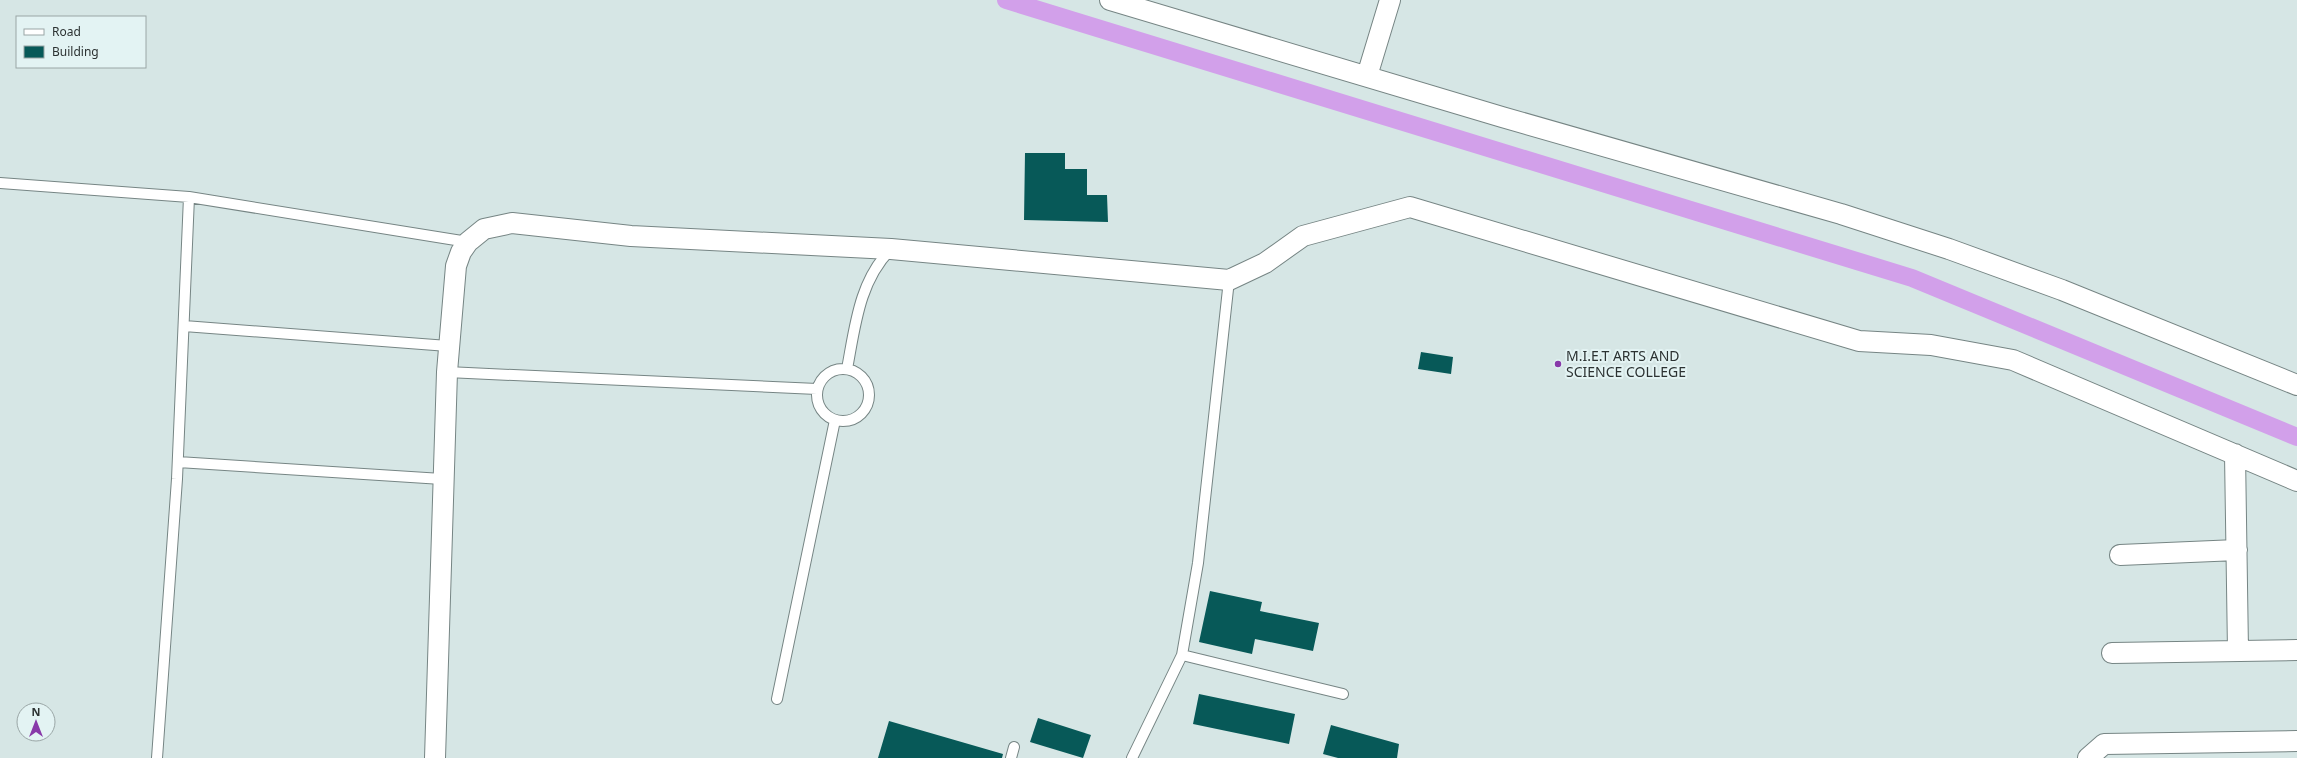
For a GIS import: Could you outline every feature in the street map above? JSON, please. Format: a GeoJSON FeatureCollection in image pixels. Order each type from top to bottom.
{"type":"FeatureCollection","features":[{"type":"Feature","properties":{"kind":"street"},"geometry":{"type":"LineString","coordinates":[[1110,0],[1841,214],[1949,249],[2062,290],[2297,385]]}},
{"type":"Feature","properties":{"kind":"street"},"geometry":{"type":"LineString","coordinates":[[1367,76],[1390,0]]}},
{"type":"Feature","properties":{"kind":"street"},"geometry":{"type":"LineString","coordinates":[[435,758],[442,479],[448,346],[456,266],[461,252],[468,242],[484,229],[512,223],[632,236],[891,249],[1229,280],[1265,263],[1303,236],[1410,207],[1859,341],[1931,345],[2013,360],[2297,481]]}},
{"type":"Feature","properties":{"kind":"street"},"geometry":{"type":"LineString","coordinates":[[2235,454],[2238,651]]}},
{"type":"Feature","properties":{"kind":"street"},"geometry":{"type":"LineString","coordinates":[[2120,555],[2236,550]]}},
{"type":"Feature","properties":{"kind":"street"},"geometry":{"type":"LineString","coordinates":[[2112,653],[2297,650]]}},
{"type":"Feature","properties":{"kind":"street"},"geometry":{"type":"LineString","coordinates":[[2088,758],[2104,744],[2297,741]]}},
{"type":"Feature","properties":{"kind":"lane"},"geometry":{"type":"LineString","coordinates":[[0,183],[189,197],[468,242]]}},
{"type":"Feature","properties":{"kind":"lane"},"geometry":{"type":"LineString","coordinates":[[158,758],[178,462],[189,197]]}},
{"type":"Feature","properties":{"kind":"lane"},"geometry":{"type":"LineString","coordinates":[[847,369],[866,285],[873,270],[891,249]]}},
{"type":"Feature","properties":{"kind":"lane"},"geometry":{"type":"LineString","coordinates":[[1132,758],[1182,655],[1198,562],[1229,280]]}},
{"type":"Feature","properties":{"kind":"lane"},"geometry":{"type":"LineString","coordinates":[[184,326],[448,346]]}},
{"type":"Feature","properties":{"kind":"lane"},"geometry":{"type":"LineString","coordinates":[[847,369],[859,374],[865,380],[869,388],[869,401],[864,412],[857,418],[849,421],[835,420],[824,414],[819,407],[817,389],[826,374],[834,370],[847,369]]}},
{"type":"Feature","properties":{"kind":"lane"},"geometry":{"type":"LineString","coordinates":[[447,372],[817,389]]}},
{"type":"Feature","properties":{"kind":"lane"},"geometry":{"type":"LineString","coordinates":[[777,700],[835,420]]}},
{"type":"Feature","properties":{"kind":"lane"},"geometry":{"type":"LineString","coordinates":[[178,462],[442,479]]}},
{"type":"Feature","properties":{"kind":"lane"},"geometry":{"type":"LineString","coordinates":[[1182,655],[1343,694]]}},
{"type":"Feature","properties":{"kind":"lane"},"geometry":{"type":"LineString","coordinates":[[1011,758],[1014,747]]}},
{"type":"Feature","properties":{"kind":"building"},"geometry":{"type":"Polygon","coordinates":[[[1025,153],[1065,153],[1065,169],[1087,169],[1087,195],[1107,195],[1108,222],[1024,220],[1025,153]]]}},
{"type":"Feature","properties":{"kind":"building"},"geometry":{"type":"Polygon","coordinates":[[[1421,352],[1453,357],[1451,374],[1418,369],[1421,352]]]}},
{"type":"Feature","properties":{"kind":"building"},"geometry":{"type":"Polygon","coordinates":[[[1210,591],[1262,602],[1260,611],[1319,623],[1313,651],[1255,639],[1252,654],[1199,642],[1210,591]]]}},
{"type":"Feature","properties":{"kind":"building"},"geometry":{"type":"Polygon","coordinates":[[[1199,694],[1295,714],[1289,744],[1193,724],[1199,694]]]}},
{"type":"Feature","properties":{"kind":"building"},"geometry":{"type":"Polygon","coordinates":[[[1038,718],[1091,735],[1083,758],[1030,742],[1038,718]]]}},
{"type":"Feature","properties":{"kind":"building"},"geometry":{"type":"Polygon","coordinates":[[[889,721],[1003,754],[1002,758],[878,758],[889,721]]]}},
{"type":"Feature","properties":{"kind":"building"},"geometry":{"type":"Polygon","coordinates":[[[1331,725],[1399,744],[1397,758],[1338,758],[1323,754],[1331,725]]]}},
{"type":"Feature","properties":{"kind":"waterway"},"geometry":{"type":"LineString","coordinates":[[1006,0],[1912,278],[2297,437]]}},
{"type":"Feature","properties":{"kind":"place","name":"M.I.E.T ARTS AND SCIENCE COLLEGE"},"geometry":{"type":"Point","coordinates":[1558,364]}}]}
